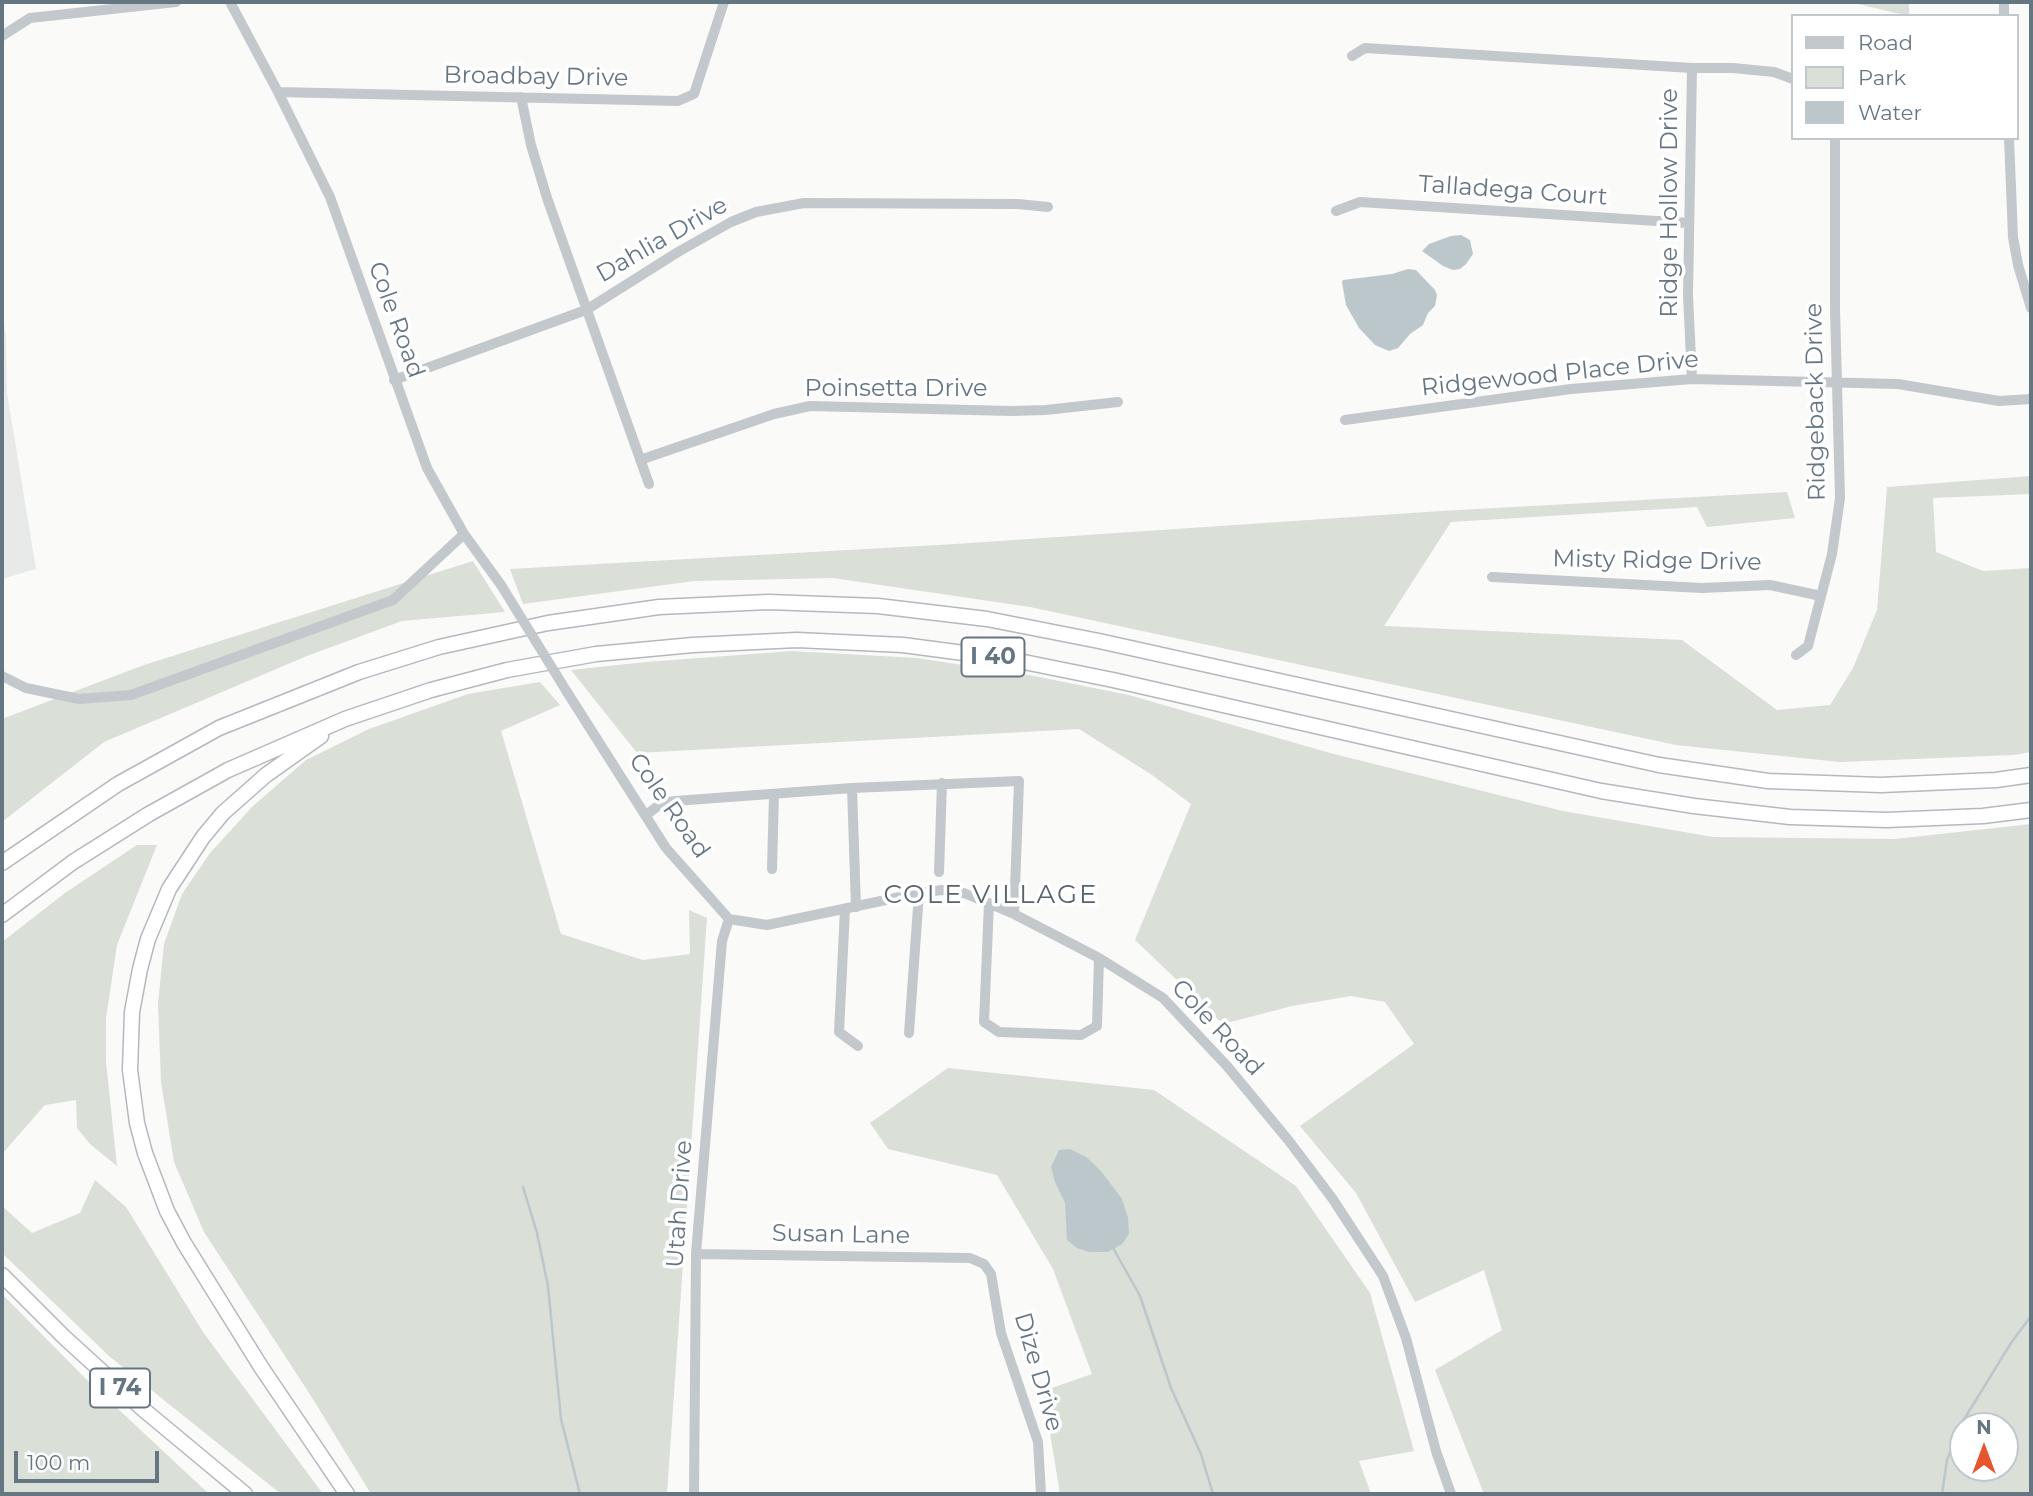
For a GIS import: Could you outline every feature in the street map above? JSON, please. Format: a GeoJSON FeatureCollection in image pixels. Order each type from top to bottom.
{"type":"FeatureCollection","features":[{"type":"Feature","properties":{"kind":"highway","name":"I 40"},"geometry":{"type":"LineString","coordinates":[[2,863],[118,784],[219,728],[359,672],[439,647],[548,623],[659,607],[768,602],[878,606],[987,619],[1099,641],[1659,765],[1768,781],[1881,785],[1996,780],[2031,775]]}},
{"type":"Feature","properties":{"kind":"highway","name":"I 40"},"geometry":{"type":"LineString","coordinates":[[2,915],[73,862],[149,814],[228,770],[345,719],[430,690],[507,670],[596,654],[693,645],[797,640],[903,645],[1009,659],[1601,790],[1694,807],[1790,817],[1886,820],[1983,816],[2031,810]]}},
{"type":"Feature","properties":{"kind":"highway"},"geometry":{"type":"LineString","coordinates":[[345,719],[245,792],[209,829],[185,863],[169,889],[148,939],[134,995],[130,1044],[137,1123],[145,1153],[167,1211],[261,1367],[347,1494]]}},
{"type":"Feature","properties":{"kind":"highway","name":"I 74"},"geometry":{"type":"LineString","coordinates":[[2,1275],[134,1401],[245,1494]]}},
{"type":"Feature","properties":{"kind":"street"},"geometry":{"type":"LineString","coordinates":[[2,36],[30,18],[176,2]]}},
{"type":"Feature","properties":{"kind":"street","name":"Cole Road"},"geometry":{"type":"LineString","coordinates":[[230,2],[330,197],[427,468],[464,534],[501,585],[666,848],[729,919],[767,925],[919,893],[942,890],[964,893],[1014,914],[1099,964],[1145,985],[1180,1013],[1289,1141],[1370,1252],[1392,1296],[1451,1494]]}},
{"type":"Feature","properties":{"kind":"street","name":"Broadbay Drive"},"geometry":{"type":"LineString","coordinates":[[278,92],[678,101],[694,93],[724,2]]}},
{"type":"Feature","properties":{"kind":"street"},"geometry":{"type":"LineString","coordinates":[[1352,56],[1365,48],[1692,68],[1734,68],[1774,72],[1792,79]]}},
{"type":"Feature","properties":{"kind":"street","name":"Ridge Hollow Drive"},"geometry":{"type":"LineString","coordinates":[[1692,68],[1688,223],[1692,379]]}},
{"type":"Feature","properties":{"kind":"street"},"geometry":{"type":"LineString","coordinates":[[521,97],[531,145],[586,310],[649,484]]}},
{"type":"Feature","properties":{"kind":"street","name":"Ridgeback Drive"},"geometry":{"type":"LineString","coordinates":[[1796,655],[1808,646],[1832,554],[1840,498],[1836,382],[1835,140]]}},
{"type":"Feature","properties":{"kind":"street"},"geometry":{"type":"LineString","coordinates":[[2009,140],[2013,237],[2031,308]]}},
{"type":"Feature","properties":{"kind":"street","name":"Talladega Court"},"geometry":{"type":"LineString","coordinates":[[1336,211],[1360,202],[1688,223]]}},
{"type":"Feature","properties":{"kind":"street","name":"Dahlia Drive"},"geometry":{"type":"LineString","coordinates":[[394,380],[586,310],[678,252],[756,212],[804,203],[1018,204],[1048,207]]}},
{"type":"Feature","properties":{"kind":"street","name":"Ridgewood Place Drive"},"geometry":{"type":"LineString","coordinates":[[1345,420],[1572,389],[1692,379],[1917,386],[1999,401],[2031,400]]}},
{"type":"Feature","properties":{"kind":"street","name":"Poinsetta Drive"},"geometry":{"type":"LineString","coordinates":[[640,460],[774,414],[810,406],[1011,411],[1118,402]]}},
{"type":"Feature","properties":{"kind":"street"},"geometry":{"type":"LineString","coordinates":[[2,676],[26,688],[79,699],[131,695],[393,600],[464,534]]}},
{"type":"Feature","properties":{"kind":"street","name":"Misty Ridge Drive"},"geometry":{"type":"LineString","coordinates":[[1492,577],[1702,588],[1770,585],[1821,596]]}},
{"type":"Feature","properties":{"kind":"street"},"geometry":{"type":"LineString","coordinates":[[646,815],[662,803],[675,801],[852,788],[1019,781],[1014,914]]}},
{"type":"Feature","properties":{"kind":"street"},"geometry":{"type":"LineString","coordinates":[[939,872],[942,783]]}},
{"type":"Feature","properties":{"kind":"street"},"geometry":{"type":"LineString","coordinates":[[852,788],[852,906],[839,1032],[858,1046]]}},
{"type":"Feature","properties":{"kind":"street"},"geometry":{"type":"LineString","coordinates":[[772,869],[774,794]]}},
{"type":"Feature","properties":{"kind":"street"},"geometry":{"type":"LineString","coordinates":[[909,1033],[919,893]]}},
{"type":"Feature","properties":{"kind":"street"},"geometry":{"type":"LineString","coordinates":[[989,903],[984,1022],[999,1032],[1081,1035],[1097,1026],[1099,964]]}},
{"type":"Feature","properties":{"kind":"street","name":"Utah Drive"},"geometry":{"type":"LineString","coordinates":[[694,1494],[696,1254],[722,942],[729,919]]}},
{"type":"Feature","properties":{"kind":"street","name":"Susan Lane"},"geometry":{"type":"LineString","coordinates":[[696,1254],[970,1258],[984,1264]]}},
{"type":"Feature","properties":{"kind":"street","name":"Dize Drive"},"geometry":{"type":"LineString","coordinates":[[984,1264],[991,1274],[1001,1333],[1038,1441],[1041,1494]]}},
{"type":"Feature","properties":{"kind":"shaded area"},"geometry":{"type":"Polygon","coordinates":[[[2,308],[6,338],[7,393],[36,569],[2,579],[2,308]]]}},
{"type":"Feature","properties":{"kind":"green space"},"geometry":{"type":"Polygon","coordinates":[[[1849,2],[1909,2],[1909,14],[1849,2]]]}},
{"type":"Feature","properties":{"kind":"green space"},"geometry":{"type":"Polygon","coordinates":[[[2031,476],[2031,494],[1933,498],[1936,552],[1983,571],[2031,568],[2031,752],[2013,755],[1840,762],[1676,745],[1030,607],[833,578],[694,581],[523,604],[510,569],[1787,492],[1795,518],[1707,527],[1697,507],[1451,522],[1384,626],[1682,640],[1777,710],[1830,705],[1853,668],[1877,610],[1887,487],[2031,476]]]}},
{"type":"Feature","properties":{"kind":"green space"},"geometry":{"type":"Polygon","coordinates":[[[473,561],[505,612],[402,621],[307,656],[104,742],[2,822],[2,719],[144,665],[473,561]]]}},
{"type":"Feature","properties":{"kind":"green space"},"geometry":{"type":"Polygon","coordinates":[[[792,651],[917,658],[1034,676],[1129,695],[1330,753],[1563,811],[1713,837],[1895,839],[2031,824],[2031,1494],[1484,1494],[1435,1370],[1502,1330],[1484,1270],[1415,1302],[1356,1193],[1300,1126],[1414,1044],[1385,1002],[1351,996],[1292,1006],[1223,1024],[1135,940],[1191,804],[1152,775],[1079,729],[637,753],[571,670],[792,651]]]}},
{"type":"Feature","properties":{"kind":"green space"},"geometry":{"type":"Polygon","coordinates":[[[540,682],[560,705],[501,731],[561,934],[643,960],[690,954],[689,910],[707,918],[667,1494],[371,1494],[204,1232],[174,1162],[161,1082],[158,1004],[164,944],[182,894],[210,853],[253,806],[306,760],[369,729],[468,694],[540,682]]]}},
{"type":"Feature","properties":{"kind":"green space"},"geometry":{"type":"Polygon","coordinates":[[[137,845],[157,845],[117,945],[106,1018],[106,1062],[117,1166],[90,1144],[77,1128],[76,1100],[45,1105],[2,1154],[2,942],[65,893],[137,845]]]}},
{"type":"Feature","properties":{"kind":"green space"},"geometry":{"type":"Polygon","coordinates":[[[948,1068],[1154,1090],[1296,1186],[1370,1293],[1414,1451],[1359,1461],[1371,1494],[1060,1494],[1043,1391],[1092,1374],[1053,1269],[997,1175],[888,1149],[870,1123],[948,1068]]]}},
{"type":"Feature","properties":{"kind":"green space"},"geometry":{"type":"Polygon","coordinates":[[[95,1180],[126,1207],[203,1332],[323,1494],[281,1494],[109,1356],[2,1253],[2,1206],[32,1233],[80,1213],[95,1180]]]}},
{"type":"Feature","properties":{"kind":"green space"},"geometry":{"type":"Polygon","coordinates":[[[2,1294],[85,1378],[209,1494],[2,1494],[2,1294]]]}},
{"type":"Feature","properties":{"kind":"water"},"geometry":{"type":"Polygon","coordinates":[[[1461,235],[1470,240],[1473,254],[1460,269],[1453,270],[1443,266],[1422,251],[1429,244],[1461,235]]]}},
{"type":"Feature","properties":{"kind":"water"},"geometry":{"type":"Polygon","coordinates":[[[1408,269],[1416,270],[1435,290],[1435,306],[1428,313],[1423,325],[1410,334],[1398,348],[1389,351],[1375,345],[1359,328],[1346,305],[1342,282],[1408,269]]]}},
{"type":"Feature","properties":{"kind":"water"},"geometry":{"type":"Polygon","coordinates":[[[1070,1149],[1086,1157],[1101,1171],[1122,1199],[1128,1218],[1129,1234],[1122,1244],[1108,1252],[1089,1252],[1077,1248],[1067,1240],[1065,1203],[1051,1167],[1059,1150],[1070,1149]]]}},
{"type":"Feature","properties":{"kind":"waterway"},"geometry":{"type":"LineString","coordinates":[[523,1187],[537,1233],[548,1286],[561,1419],[580,1494]]}},
{"type":"Feature","properties":{"kind":"waterway"},"geometry":{"type":"LineString","coordinates":[[1112,1246],[1140,1296],[1171,1388],[1201,1454],[1213,1494]]}},
{"type":"Feature","properties":{"kind":"waterway"},"geometry":{"type":"LineString","coordinates":[[1942,1494],[1947,1460],[1963,1421],[2011,1343],[2031,1316]]}},
{"type":"Feature","properties":{"kind":"district","name":"COLE VILLAGE"},"geometry":{"type":"Point","coordinates":[991,895]}}]}
